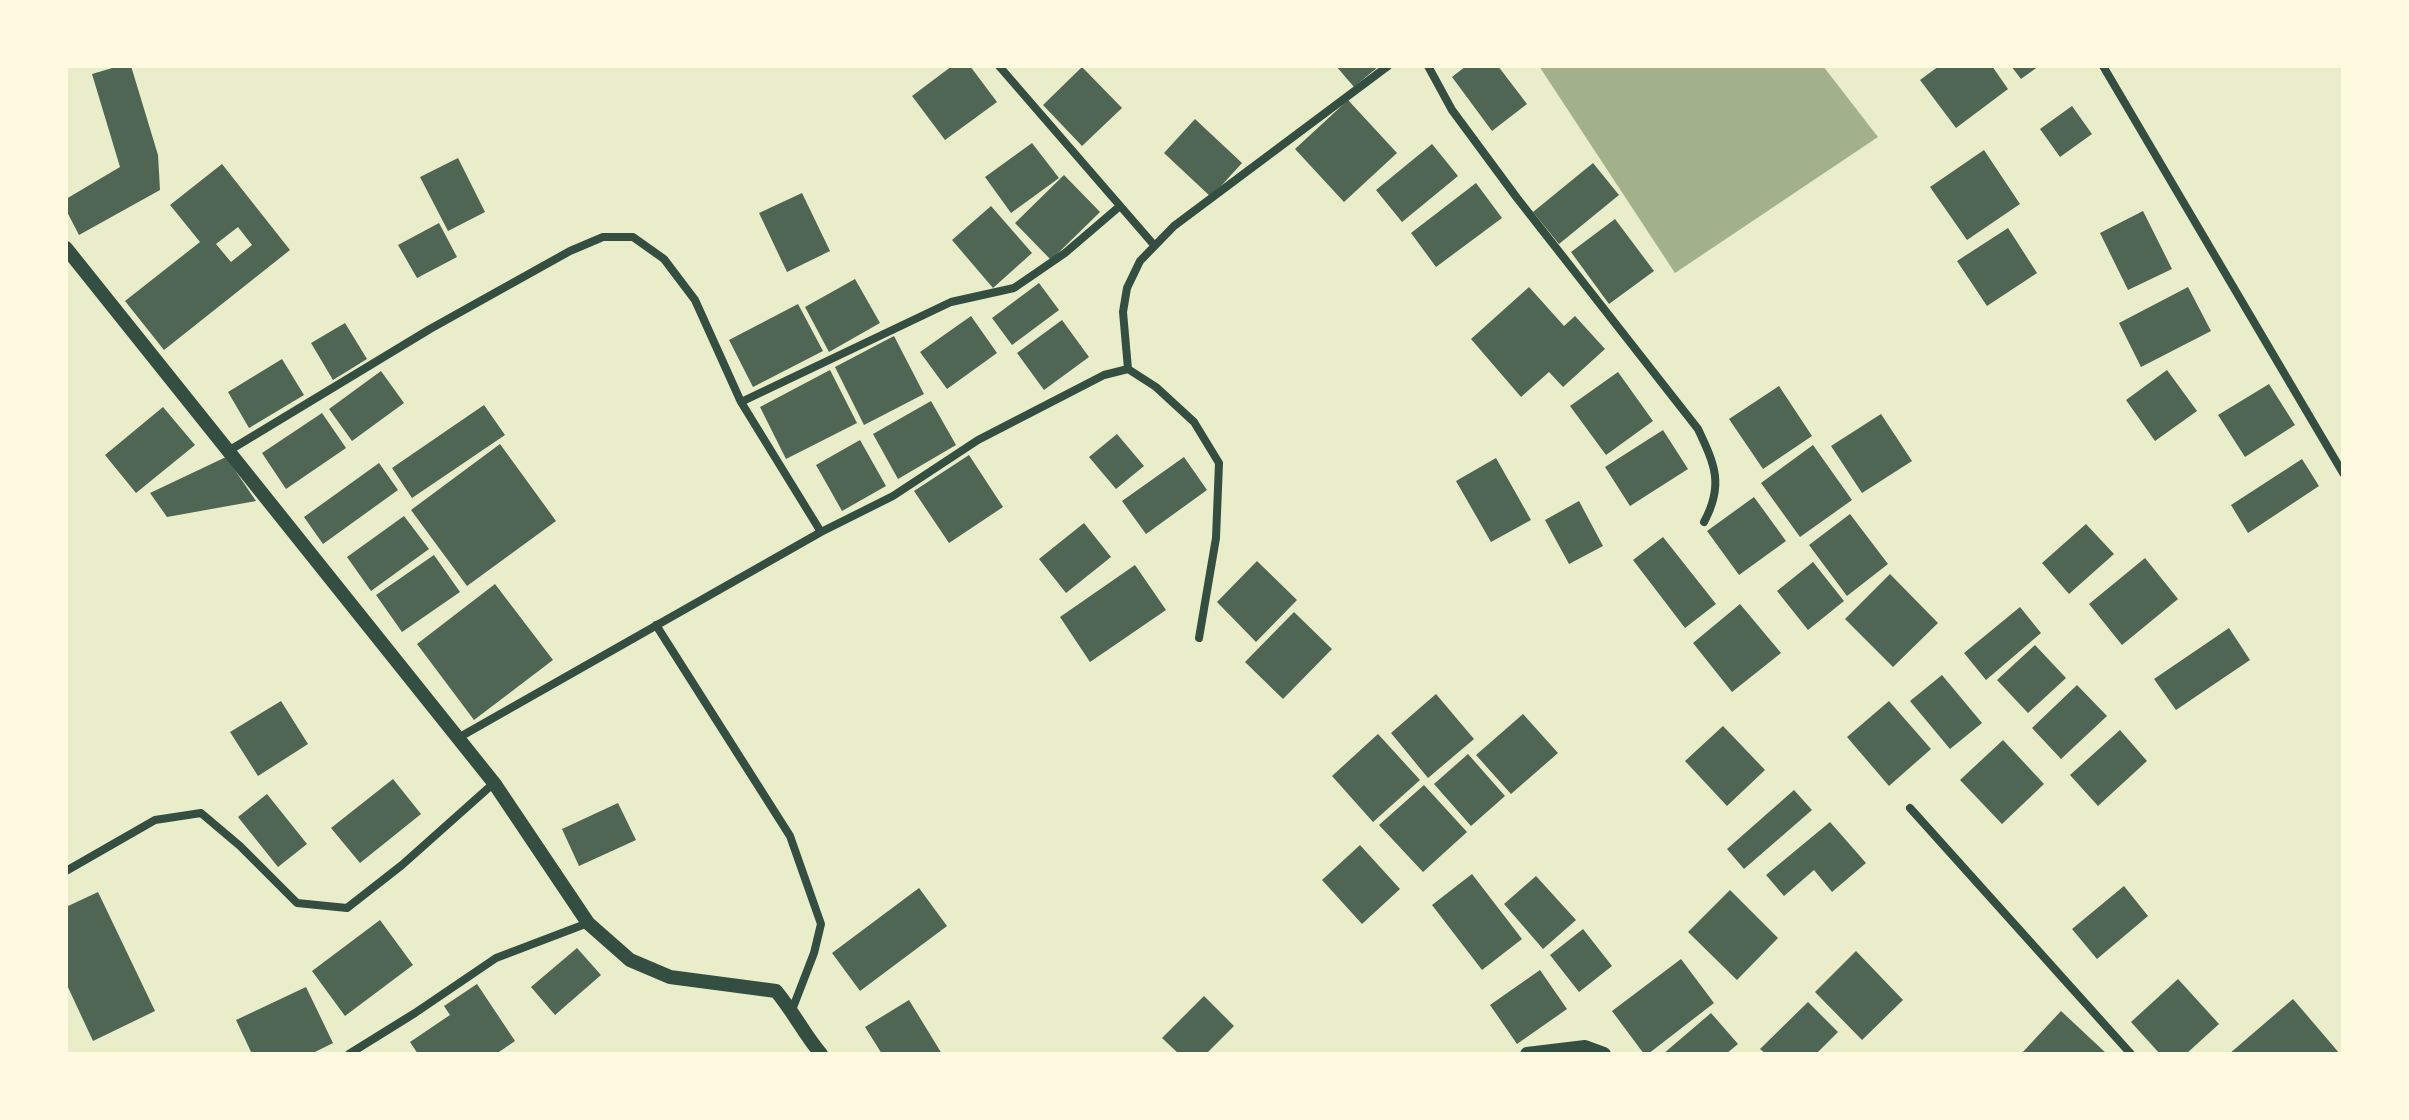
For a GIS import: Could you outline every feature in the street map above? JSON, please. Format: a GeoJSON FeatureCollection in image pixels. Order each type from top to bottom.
{"type":"FeatureCollection","features":[{"type":"Feature","properties":{"kind":"street"},"geometry":{"type":"LineString","coordinates":[[999,66],[1154,245]]}},
{"type":"Feature","properties":{"kind":"street"},"geometry":{"type":"LineString","coordinates":[[1128,369],[1123,312],[1127,288],[1140,261],[1174,226],[1388,66]]}},
{"type":"Feature","properties":{"kind":"street"},"geometry":{"type":"LineString","coordinates":[[1428,66],[1452,110],[1698,429],[1714,462],[1716,501],[1704,522]]}},
{"type":"Feature","properties":{"kind":"street"},"geometry":{"type":"LineString","coordinates":[[2103,66],[2343,473]]}},
{"type":"Feature","properties":{"kind":"street"},"geometry":{"type":"LineString","coordinates":[[741,402],[951,302],[1014,288],[1065,253],[1120,206]]}},
{"type":"Feature","properties":{"kind":"street"},"geometry":{"type":"LineString","coordinates":[[230,450],[430,329],[570,251],[603,237],[633,237],[664,259],[695,300],[741,402],[821,532]]}},
{"type":"Feature","properties":{"kind":"street"},"geometry":{"type":"LineString","coordinates":[[66,248],[494,783],[588,923],[630,960],[670,977],[776,991],[821,1054]]}},
{"type":"Feature","properties":{"kind":"street"},"geometry":{"type":"LineString","coordinates":[[458,738],[821,532],[893,496],[978,440],[1104,375],[1128,369],[1156,387],[1194,422],[1219,463],[1216,538],[1199,638]]}},
{"type":"Feature","properties":{"kind":"street"},"geometry":{"type":"LineString","coordinates":[[656,625],[790,836],[821,924],[814,953],[792,1010]]}},
{"type":"Feature","properties":{"kind":"street"},"geometry":{"type":"LineString","coordinates":[[66,871],[155,820],[201,813],[240,846],[297,903],[347,908],[402,865],[494,783]]}},
{"type":"Feature","properties":{"kind":"street"},"geometry":{"type":"LineString","coordinates":[[1910,808],[2131,1054]]}},
{"type":"Feature","properties":{"kind":"street"},"geometry":{"type":"LineString","coordinates":[[349,1054],[496,958],[588,923]]}},
{"type":"Feature","properties":{"kind":"street"},"geometry":{"type":"LineString","coordinates":[[1527,1054],[1585,1047],[1604,1054]]}},
{"type":"Feature","properties":{"kind":"shaded area"},"geometry":{"type":"Polygon","coordinates":[[[1539,66],[1823,66],[1878,137],[1675,273],[1539,66]]]}},
{"type":"Feature","properties":{"kind":"building"},"geometry":{"type":"Polygon","coordinates":[[[119,66],[131,66],[158,155],[160,190],[79,235],[66,210],[66,199],[120,167],[92,74],[119,66]]]}},
{"type":"Feature","properties":{"kind":"building"},"geometry":{"type":"Polygon","coordinates":[[[952,66],[970,66],[997,102],[945,140],[912,96],[952,66]]]}},
{"type":"Feature","properties":{"kind":"building"},"geometry":{"type":"Polygon","coordinates":[[[1336,66],[1379,66],[1354,87],[1336,66]]]}},
{"type":"Feature","properties":{"kind":"building"},"geometry":{"type":"Polygon","coordinates":[[[1466,66],[1498,66],[1527,104],[1492,131],[1452,77],[1466,66]]]}},
{"type":"Feature","properties":{"kind":"building"},"geometry":{"type":"Polygon","coordinates":[[[1939,66],[1992,66],[2008,89],[1956,128],[1920,80],[1939,66]]]}},
{"type":"Feature","properties":{"kind":"building"},"geometry":{"type":"Polygon","coordinates":[[[2011,66],[2039,66],[2021,79],[2011,66]]]}},
{"type":"Feature","properties":{"kind":"building"},"geometry":{"type":"Polygon","coordinates":[[[1082,67],[1122,108],[1082,146],[1043,105],[1082,67]]]}},
{"type":"Feature","properties":{"kind":"building"},"geometry":{"type":"Polygon","coordinates":[[[1348,100],[1397,153],[1344,202],[1295,149],[1348,100]]]}},
{"type":"Feature","properties":{"kind":"building"},"geometry":{"type":"Polygon","coordinates":[[[2072,106],[2092,134],[2060,157],[2040,129],[2072,106]]]}},
{"type":"Feature","properties":{"kind":"building"},"geometry":{"type":"Polygon","coordinates":[[[1195,119],[1242,163],[1211,197],[1164,153],[1195,119]]]}},
{"type":"Feature","properties":{"kind":"building"},"geometry":{"type":"Polygon","coordinates":[[[1032,143],[1059,178],[1011,213],[985,177],[1032,143]]]}},
{"type":"Feature","properties":{"kind":"building"},"geometry":{"type":"Polygon","coordinates":[[[1432,144],[1458,176],[1402,222],[1376,190],[1432,144]]]}},
{"type":"Feature","properties":{"kind":"building"},"geometry":{"type":"Polygon","coordinates":[[[1984,150],[2020,204],[1967,240],[1930,187],[1984,150]]]}},
{"type":"Feature","properties":{"kind":"building"},"geometry":{"type":"Polygon","coordinates":[[[458,158],[485,212],[448,231],[420,177],[458,158]]]}},
{"type":"Feature","properties":{"kind":"building"},"geometry":{"type":"Polygon","coordinates":[[[1593,163],[1619,195],[1559,244],[1533,212],[1593,163]]]}},
{"type":"Feature","properties":{"kind":"building"},"geometry":{"type":"Polygon","coordinates":[[[222,164],[290,250],[164,350],[125,301],[200,242],[170,205],[222,164]],[[238,227],[216,244],[231,262],[252,245],[238,227]]]}},
{"type":"Feature","properties":{"kind":"building"},"geometry":{"type":"Polygon","coordinates":[[[1064,175],[1100,212],[1051,260],[1015,223],[1064,175]]]}},
{"type":"Feature","properties":{"kind":"building"},"geometry":{"type":"Polygon","coordinates":[[[1476,183],[1502,218],[1436,267],[1411,233],[1476,183]]]}},
{"type":"Feature","properties":{"kind":"building"},"geometry":{"type":"Polygon","coordinates":[[[802,193],[830,251],[787,272],[759,213],[802,193]]]}},
{"type":"Feature","properties":{"kind":"building"},"geometry":{"type":"Polygon","coordinates":[[[991,206],[1032,253],[993,288],[952,240],[991,206]]]}},
{"type":"Feature","properties":{"kind":"building"},"geometry":{"type":"Polygon","coordinates":[[[2143,211],[2172,269],[2128,290],[2100,233],[2143,211]]]}},
{"type":"Feature","properties":{"kind":"building"},"geometry":{"type":"Polygon","coordinates":[[[1615,219],[1654,271],[1609,304],[1571,252],[1615,219]]]}},
{"type":"Feature","properties":{"kind":"building"},"geometry":{"type":"Polygon","coordinates":[[[439,223],[457,257],[417,278],[398,245],[439,223]]]}},
{"type":"Feature","properties":{"kind":"building"},"geometry":{"type":"Polygon","coordinates":[[[2008,228],[2037,273],[1987,306],[1957,261],[2008,228]]]}},
{"type":"Feature","properties":{"kind":"building"},"geometry":{"type":"Polygon","coordinates":[[[855,279],[880,323],[829,352],[805,307],[855,279]]]}},
{"type":"Feature","properties":{"kind":"building"},"geometry":{"type":"Polygon","coordinates":[[[1039,283],[1059,310],[1012,345],[992,318],[1039,283]]]}},
{"type":"Feature","properties":{"kind":"building"},"geometry":{"type":"Polygon","coordinates":[[[1529,287],[1564,326],[1575,316],[1605,349],[1563,387],[1549,372],[1521,397],[1471,339],[1529,287]]]}},
{"type":"Feature","properties":{"kind":"building"},"geometry":{"type":"Polygon","coordinates":[[[2188,287],[2211,331],[2141,367],[2119,323],[2188,287]]]}},
{"type":"Feature","properties":{"kind":"building"},"geometry":{"type":"Polygon","coordinates":[[[798,304],[823,351],[753,387],[729,340],[798,304]]]}},
{"type":"Feature","properties":{"kind":"building"},"geometry":{"type":"Polygon","coordinates":[[[971,316],[997,353],[947,389],[920,352],[971,316]]]}},
{"type":"Feature","properties":{"kind":"building"},"geometry":{"type":"Polygon","coordinates":[[[1062,320],[1089,357],[1044,390],[1017,353],[1062,320]]]}},
{"type":"Feature","properties":{"kind":"building"},"geometry":{"type":"Polygon","coordinates":[[[345,323],[367,359],[333,380],[311,343],[345,323]]]}},
{"type":"Feature","properties":{"kind":"building"},"geometry":{"type":"Polygon","coordinates":[[[894,336],[924,394],[864,425],[835,367],[894,336]]]}},
{"type":"Feature","properties":{"kind":"building"},"geometry":{"type":"Polygon","coordinates":[[[282,359],[304,395],[249,428],[228,392],[282,359]]]}},
{"type":"Feature","properties":{"kind":"building"},"geometry":{"type":"Polygon","coordinates":[[[830,370],[857,423],[786,459],[760,407],[830,370]]]}},
{"type":"Feature","properties":{"kind":"building"},"geometry":{"type":"Polygon","coordinates":[[[2167,370],[2197,411],[2155,441],[2126,400],[2167,370]]]}},
{"type":"Feature","properties":{"kind":"building"},"geometry":{"type":"Polygon","coordinates":[[[381,371],[404,403],[352,441],[329,409],[381,371]]]}},
{"type":"Feature","properties":{"kind":"building"},"geometry":{"type":"Polygon","coordinates":[[[1618,372],[1653,421],[1606,455],[1570,406],[1618,372]]]}},
{"type":"Feature","properties":{"kind":"building"},"geometry":{"type":"Polygon","coordinates":[[[2269,384],[2295,425],[2245,457],[2218,415],[2269,384]]]}},
{"type":"Feature","properties":{"kind":"building"},"geometry":{"type":"Polygon","coordinates":[[[1779,386],[1812,436],[1763,469],[1729,419],[1779,386]]]}},
{"type":"Feature","properties":{"kind":"building"},"geometry":{"type":"Polygon","coordinates":[[[931,401],[956,445],[898,479],[873,434],[931,401]]]}},
{"type":"Feature","properties":{"kind":"building"},"geometry":{"type":"Polygon","coordinates":[[[484,405],[505,435],[412,498],[392,468],[484,405]]]}},
{"type":"Feature","properties":{"kind":"building"},"geometry":{"type":"Polygon","coordinates":[[[163,407],[195,445],[136,493],[105,455],[163,407]]]}},
{"type":"Feature","properties":{"kind":"building"},"geometry":{"type":"Polygon","coordinates":[[[322,413],[346,448],[286,489],[262,453],[322,413]]]}},
{"type":"Feature","properties":{"kind":"building"},"geometry":{"type":"Polygon","coordinates":[[[1881,414],[1912,461],[1862,493],[1831,446],[1881,414]]]}},
{"type":"Feature","properties":{"kind":"building"},"geometry":{"type":"Polygon","coordinates":[[[1663,430],[1688,469],[1630,506],[1605,467],[1663,430]]]}},
{"type":"Feature","properties":{"kind":"building"},"geometry":{"type":"Polygon","coordinates":[[[1117,434],[1144,466],[1116,489],[1089,457],[1117,434]]]}},
{"type":"Feature","properties":{"kind":"building"},"geometry":{"type":"Polygon","coordinates":[[[860,440],[886,486],[842,511],[816,465],[860,440]]]}},
{"type":"Feature","properties":{"kind":"building"},"geometry":{"type":"Polygon","coordinates":[[[500,444],[556,521],[467,586],[411,510],[500,444]]]}},
{"type":"Feature","properties":{"kind":"building"},"geometry":{"type":"Polygon","coordinates":[[[1813,445],[1852,500],[1800,537],[1761,483],[1813,445]]]}},
{"type":"Feature","properties":{"kind":"building"},"geometry":{"type":"Polygon","coordinates":[[[969,455],[1003,507],[949,543],[914,491],[969,455]]]}},
{"type":"Feature","properties":{"kind":"building"},"geometry":{"type":"Polygon","coordinates":[[[226,457],[256,501],[167,517],[150,493],[226,457]]]}},
{"type":"Feature","properties":{"kind":"building"},"geometry":{"type":"Polygon","coordinates":[[[1184,457],[1207,490],[1146,534],[1122,501],[1184,457]]]}},
{"type":"Feature","properties":{"kind":"building"},"geometry":{"type":"Polygon","coordinates":[[[1496,458],[1531,520],[1491,542],[1456,481],[1496,458]]]}},
{"type":"Feature","properties":{"kind":"building"},"geometry":{"type":"Polygon","coordinates":[[[2302,459],[2319,486],[2248,533],[2231,505],[2302,459]]]}},
{"type":"Feature","properties":{"kind":"building"},"geometry":{"type":"Polygon","coordinates":[[[379,463],[398,490],[323,544],[304,517],[379,463]]]}},
{"type":"Feature","properties":{"kind":"building"},"geometry":{"type":"Polygon","coordinates":[[[1754,497],[1786,541],[1739,575],[1707,531],[1754,497]]]}},
{"type":"Feature","properties":{"kind":"building"},"geometry":{"type":"Polygon","coordinates":[[[1579,501],[1603,546],[1569,564],[1545,520],[1579,501]]]}},
{"type":"Feature","properties":{"kind":"building"},"geometry":{"type":"Polygon","coordinates":[[[1850,514],[1888,564],[1847,596],[1809,545],[1850,514]]]}},
{"type":"Feature","properties":{"kind":"building"},"geometry":{"type":"Polygon","coordinates":[[[404,516],[429,549],[371,591],[347,557],[404,516]]]}},
{"type":"Feature","properties":{"kind":"building"},"geometry":{"type":"Polygon","coordinates":[[[1084,523],[1111,557],[1066,593],[1039,559],[1084,523]]]}},
{"type":"Feature","properties":{"kind":"building"},"geometry":{"type":"Polygon","coordinates":[[[2086,524],[2114,554],[2069,594],[2042,563],[2086,524]]]}},
{"type":"Feature","properties":{"kind":"building"},"geometry":{"type":"Polygon","coordinates":[[[1663,537],[1716,604],[1685,628],[1633,560],[1663,537]]]}},
{"type":"Feature","properties":{"kind":"building"},"geometry":{"type":"Polygon","coordinates":[[[434,555],[460,592],[402,632],[376,595],[434,555]]]}},
{"type":"Feature","properties":{"kind":"building"},"geometry":{"type":"Polygon","coordinates":[[[2145,558],[2178,599],[2122,645],[2089,604],[2145,558]]]}},
{"type":"Feature","properties":{"kind":"building"},"geometry":{"type":"Polygon","coordinates":[[[1257,561],[1297,600],[1256,642],[1217,602],[1257,561]]]}},
{"type":"Feature","properties":{"kind":"building"},"geometry":{"type":"Polygon","coordinates":[[[1813,562],[1844,601],[1808,630],[1777,591],[1813,562]]]}},
{"type":"Feature","properties":{"kind":"building"},"geometry":{"type":"Polygon","coordinates":[[[1135,565],[1166,610],[1090,662],[1060,617],[1135,565]]]}},
{"type":"Feature","properties":{"kind":"building"},"geometry":{"type":"Polygon","coordinates":[[[1890,574],[1938,623],[1893,667],[1845,619],[1890,574]]]}},
{"type":"Feature","properties":{"kind":"building"},"geometry":{"type":"Polygon","coordinates":[[[495,584],[553,660],[474,720],[417,644],[495,584]]]}},
{"type":"Feature","properties":{"kind":"building"},"geometry":{"type":"Polygon","coordinates":[[[1740,604],[1781,653],[1732,692],[1693,643],[1740,604]]]}},
{"type":"Feature","properties":{"kind":"building"},"geometry":{"type":"Polygon","coordinates":[[[2020,607],[2041,633],[1986,680],[1964,653],[2020,607]]]}},
{"type":"Feature","properties":{"kind":"building"},"geometry":{"type":"Polygon","coordinates":[[[1294,612],[1332,649],[1283,699],[1245,662],[1294,612]]]}},
{"type":"Feature","properties":{"kind":"building"},"geometry":{"type":"Polygon","coordinates":[[[2229,628],[2250,660],[2176,710],[2154,679],[2229,628]]]}},
{"type":"Feature","properties":{"kind":"building"},"geometry":{"type":"Polygon","coordinates":[[[2035,645],[2066,678],[2028,713],[1997,680],[2035,645]]]}},
{"type":"Feature","properties":{"kind":"building"},"geometry":{"type":"Polygon","coordinates":[[[1942,675],[1982,723],[1950,749],[1910,701],[1942,675]]]}},
{"type":"Feature","properties":{"kind":"building"},"geometry":{"type":"Polygon","coordinates":[[[2077,685],[2107,716],[2061,759],[2032,728],[2077,685]]]}},
{"type":"Feature","properties":{"kind":"building"},"geometry":{"type":"Polygon","coordinates":[[[1436,694],[1474,739],[1428,778],[1391,733],[1436,694]]]}},
{"type":"Feature","properties":{"kind":"building"},"geometry":{"type":"Polygon","coordinates":[[[281,701],[308,744],[258,776],[230,732],[281,701]]]}},
{"type":"Feature","properties":{"kind":"building"},"geometry":{"type":"Polygon","coordinates":[[[1889,701],[1931,749],[1889,786],[1847,737],[1889,701]]]}},
{"type":"Feature","properties":{"kind":"building"},"geometry":{"type":"Polygon","coordinates":[[[1523,714],[1558,753],[1511,794],[1476,755],[1523,714]]]}},
{"type":"Feature","properties":{"kind":"building"},"geometry":{"type":"Polygon","coordinates":[[[1723,726],[1765,770],[1727,806],[1685,761],[1723,726]]]}},
{"type":"Feature","properties":{"kind":"building"},"geometry":{"type":"Polygon","coordinates":[[[2120,730],[2147,761],[2098,806],[2070,775],[2120,730]]]}},
{"type":"Feature","properties":{"kind":"building"},"geometry":{"type":"Polygon","coordinates":[[[1378,734],[1420,780],[1373,822],[1332,776],[1378,734]]]}},
{"type":"Feature","properties":{"kind":"building"},"geometry":{"type":"Polygon","coordinates":[[[2003,740],[2044,784],[2002,824],[1960,780],[2003,740]]]}},
{"type":"Feature","properties":{"kind":"building"},"geometry":{"type":"Polygon","coordinates":[[[1468,754],[1505,796],[1471,826],[1434,784],[1468,754]]]}},
{"type":"Feature","properties":{"kind":"building"},"geometry":{"type":"Polygon","coordinates":[[[393,779],[421,814],[360,863],[331,828],[393,779]]]}},
{"type":"Feature","properties":{"kind":"building"},"geometry":{"type":"Polygon","coordinates":[[[1424,785],[1467,832],[1423,872],[1379,825],[1424,785]]]}},
{"type":"Feature","properties":{"kind":"building"},"geometry":{"type":"Polygon","coordinates":[[[1794,790],[1812,810],[1744,869],[1727,849],[1794,790]]]}},
{"type":"Feature","properties":{"kind":"building"},"geometry":{"type":"Polygon","coordinates":[[[267,794],[307,844],[278,867],[238,817],[267,794]]]}},
{"type":"Feature","properties":{"kind":"building"},"geometry":{"type":"Polygon","coordinates":[[[618,803],[636,840],[579,866],[562,829],[618,803]]]}},
{"type":"Feature","properties":{"kind":"building"},"geometry":{"type":"Polygon","coordinates":[[[1830,822],[1866,863],[1832,892],[1814,870],[1784,896],[1766,875],[1830,822]]]}},
{"type":"Feature","properties":{"kind":"building"},"geometry":{"type":"Polygon","coordinates":[[[1360,845],[1400,889],[1362,924],[1322,880],[1360,845]]]}},
{"type":"Feature","properties":{"kind":"building"},"geometry":{"type":"Polygon","coordinates":[[[1472,874],[1522,939],[1482,970],[1432,905],[1472,874]]]}},
{"type":"Feature","properties":{"kind":"building"},"geometry":{"type":"Polygon","coordinates":[[[1536,876],[1576,920],[1543,949],[1504,904],[1536,876]]]}},
{"type":"Feature","properties":{"kind":"building"},"geometry":{"type":"Polygon","coordinates":[[[2124,886],[2148,916],[2097,959],[2072,929],[2124,886]]]}},
{"type":"Feature","properties":{"kind":"building"},"geometry":{"type":"Polygon","coordinates":[[[919,888],[947,926],[860,991],[832,953],[919,888]]]}},
{"type":"Feature","properties":{"kind":"building"},"geometry":{"type":"Polygon","coordinates":[[[1730,890],[1778,938],[1737,980],[1688,932],[1730,890]]]}},
{"type":"Feature","properties":{"kind":"building"},"geometry":{"type":"Polygon","coordinates":[[[98,892],[155,1011],[93,1041],[66,983],[66,907],[98,892]]]}},
{"type":"Feature","properties":{"kind":"building"},"geometry":{"type":"Polygon","coordinates":[[[380,920],[413,965],[345,1016],[312,971],[380,920]]]}},
{"type":"Feature","properties":{"kind":"building"},"geometry":{"type":"Polygon","coordinates":[[[1583,929],[1612,966],[1579,992],[1550,955],[1583,929]]]}},
{"type":"Feature","properties":{"kind":"building"},"geometry":{"type":"Polygon","coordinates":[[[577,948],[601,975],[555,1015],[531,987],[577,948]]]}},
{"type":"Feature","properties":{"kind":"building"},"geometry":{"type":"Polygon","coordinates":[[[1856,951],[1903,1000],[1862,1040],[1815,992],[1856,951]]]}},
{"type":"Feature","properties":{"kind":"building"},"geometry":{"type":"Polygon","coordinates":[[[1681,959],[1714,1003],[1644,1054],[1612,1011],[1681,959]]]}},
{"type":"Feature","properties":{"kind":"building"},"geometry":{"type":"Polygon","coordinates":[[[1540,970],[1567,1009],[1517,1044],[1490,1005],[1540,970]]]}},
{"type":"Feature","properties":{"kind":"building"},"geometry":{"type":"Polygon","coordinates":[[[2178,979],[2219,1024],[2186,1054],[2160,1054],[2131,1022],[2178,979]]]}},
{"type":"Feature","properties":{"kind":"building"},"geometry":{"type":"Polygon","coordinates":[[[477,984],[515,1041],[496,1054],[418,1054],[410,1042],[450,1015],[444,1006],[477,984]]]}},
{"type":"Feature","properties":{"kind":"building"},"geometry":{"type":"Polygon","coordinates":[[[306,987],[333,1043],[311,1054],[252,1054],[236,1020],[306,987]]]}},
{"type":"Feature","properties":{"kind":"building"},"geometry":{"type":"Polygon","coordinates":[[[1204,996],[1234,1026],[1206,1054],[1179,1054],[1162,1038],[1204,996]]]}},
{"type":"Feature","properties":{"kind":"building"},"geometry":{"type":"Polygon","coordinates":[[[2293,999],[2340,1054],[2229,1054],[2293,999]]]}},
{"type":"Feature","properties":{"kind":"building"},"geometry":{"type":"Polygon","coordinates":[[[909,1000],[942,1054],[882,1054],[865,1027],[909,1000]]]}},
{"type":"Feature","properties":{"kind":"building"},"geometry":{"type":"Polygon","coordinates":[[[1808,1002],[1838,1032],[1816,1054],[1766,1054],[1760,1049],[1808,1002]]]}},
{"type":"Feature","properties":{"kind":"building"},"geometry":{"type":"Polygon","coordinates":[[[2061,1011],[2107,1054],[2021,1054],[2061,1011]]]}},
{"type":"Feature","properties":{"kind":"building"},"geometry":{"type":"Polygon","coordinates":[[[1711,1013],[1738,1044],[1726,1054],[1663,1054],[1711,1013]]]}}]}
